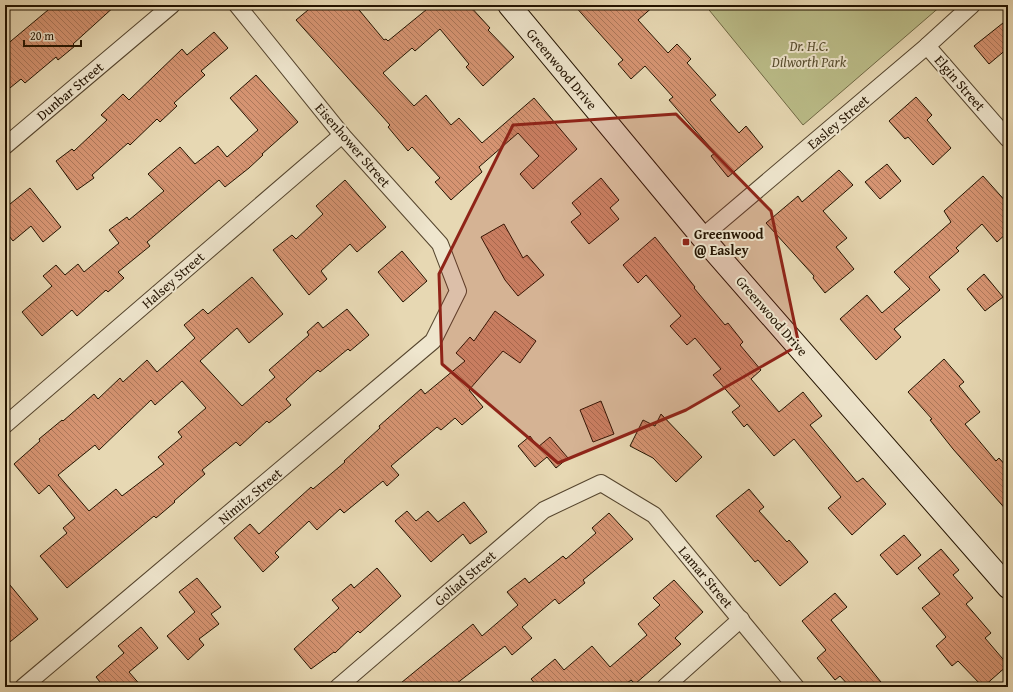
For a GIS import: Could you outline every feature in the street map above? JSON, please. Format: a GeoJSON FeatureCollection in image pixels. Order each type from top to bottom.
{"type":"FeatureCollection","features":[{"type":"Feature","properties":{"kind":"main road","name":"Greenwood Drive"},"geometry":{"type":"LineString","coordinates":[[509,5],[702,237],[1008,587]]}},
{"type":"Feature","properties":{"kind":"street","name":"Dunbar Street"},"geometry":{"type":"LineString","coordinates":[[5,146],[172,5]]}},
{"type":"Feature","properties":{"kind":"street","name":"Eisenhower Street"},"geometry":{"type":"LineString","coordinates":[[236,5],[342,135],[440,244],[458,291]]}},
{"type":"Feature","properties":{"kind":"street","name":"Easley Street"},"geometry":{"type":"LineString","coordinates":[[702,237],[927,46],[972,5]]}},
{"type":"Feature","properties":{"kind":"street","name":"Elgin Street"},"geometry":{"type":"LineString","coordinates":[[927,46],[1008,139]]}},
{"type":"Feature","properties":{"kind":"street","name":"Halsey Street"},"geometry":{"type":"LineString","coordinates":[[5,424],[342,135]]}},
{"type":"Feature","properties":{"kind":"street","name":"Nimitz Street"},"geometry":{"type":"LineString","coordinates":[[24,687],[433,341],[458,291]]}},
{"type":"Feature","properties":{"kind":"street","name":"Lamar Street"},"geometry":{"type":"LineString","coordinates":[[601,483],[654,515],[796,687]]}},
{"type":"Feature","properties":{"kind":"street","name":"Goliad Street"},"geometry":{"type":"LineString","coordinates":[[338,687],[544,510],[601,483]]}},
{"type":"Feature","properties":{"kind":"street"},"geometry":{"type":"LineString","coordinates":[[665,687],[741,619]]}},
{"type":"Feature","properties":{"kind":"highlighted area"},"geometry":{"type":"Polygon","coordinates":[[[676,114],[771,211],[799,345],[686,410],[558,463],[442,364],[439,274],[513,125],[676,114]]]}},
{"type":"Feature","properties":{"kind":"green space","name":"Dr. H.C. Dilworth Park"},"geometry":{"type":"Polygon","coordinates":[[[705,5],[942,5],[803,125],[705,5]]]}},
{"type":"Feature","properties":{"kind":"building"},"geometry":{"type":"Polygon","coordinates":[[[54,5],[116,5],[73,44],[75,46],[58,60],[56,57],[25,83],[21,79],[5,92],[5,46],[54,5]]]}},
{"type":"Feature","properties":{"kind":"building"},"geometry":{"type":"Polygon","coordinates":[[[314,5],[355,5],[384,40],[386,39],[388,41],[432,5],[469,5],[490,28],[488,30],[514,57],[483,86],[466,67],[469,64],[440,29],[415,51],[412,48],[383,73],[414,106],[426,95],[451,125],[459,118],[482,143],[534,98],[577,149],[533,189],[520,174],[539,156],[518,133],[479,167],[482,172],[451,200],[435,182],[440,178],[412,147],[408,151],[388,127],[390,125],[296,20],[314,5]]]}},
{"type":"Feature","properties":{"kind":"building"},"geometry":{"type":"Polygon","coordinates":[[[574,5],[655,5],[638,20],[668,53],[677,44],[691,59],[687,63],[716,95],[710,100],[739,133],[746,126],[763,147],[728,177],[711,156],[715,153],[669,100],[673,97],[645,66],[631,79],[618,64],[623,60],[574,5]]]}},
{"type":"Feature","properties":{"kind":"building"},"geometry":{"type":"Polygon","coordinates":[[[1008,19],[1008,48],[989,64],[974,46],[1008,19]]]}},
{"type":"Feature","properties":{"kind":"building"},"geometry":{"type":"Polygon","coordinates":[[[214,32],[228,48],[201,71],[205,75],[174,103],[177,106],[160,122],[157,119],[130,145],[128,143],[92,175],[94,178],[77,190],[56,161],[72,149],[74,151],[107,120],[101,115],[123,94],[129,100],[182,49],[187,55],[214,32]]]}},
{"type":"Feature","properties":{"kind":"building"},"geometry":{"type":"Polygon","coordinates":[[[256,75],[298,122],[262,154],[263,155],[249,168],[225,187],[219,180],[147,242],[150,246],[118,272],[124,278],[108,292],[106,290],[77,316],[72,310],[42,336],[22,312],[52,286],[43,276],[56,265],[65,275],[78,264],[84,272],[119,243],[109,230],[127,217],[129,220],[164,191],[148,174],[180,147],[195,164],[218,146],[227,157],[258,130],[230,98],[256,75]]]}},
{"type":"Feature","properties":{"kind":"building"},"geometry":{"type":"Polygon","coordinates":[[[916,97],[932,115],[927,120],[951,148],[933,165],[908,137],[905,139],[889,121],[916,97]]]}},
{"type":"Feature","properties":{"kind":"building"},"geometry":{"type":"Polygon","coordinates":[[[887,164],[901,181],[880,199],[865,182],[887,164]]]}},
{"type":"Feature","properties":{"kind":"building"},"geometry":{"type":"Polygon","coordinates":[[[839,170],[853,185],[823,211],[847,238],[836,247],[854,269],[825,293],[813,278],[814,276],[766,223],[798,196],[802,202],[839,170]]]}},
{"type":"Feature","properties":{"kind":"building"},"geometry":{"type":"Polygon","coordinates":[[[983,176],[1008,204],[1008,232],[997,242],[982,224],[956,248],[959,251],[929,277],[940,290],[894,329],[901,337],[876,360],[840,319],[867,295],[882,313],[910,289],[894,272],[951,222],[944,211],[983,176]]]}},
{"type":"Feature","properties":{"kind":"building"},"geometry":{"type":"Polygon","coordinates":[[[601,178],[619,200],[610,208],[619,219],[589,244],[571,222],[581,214],[572,203],[601,178]]]}},
{"type":"Feature","properties":{"kind":"building"},"geometry":{"type":"Polygon","coordinates":[[[345,180],[386,227],[357,252],[350,244],[321,271],[327,279],[309,295],[273,250],[292,235],[296,239],[323,214],[316,206],[345,180]]]}},
{"type":"Feature","properties":{"kind":"building"},"geometry":{"type":"Polygon","coordinates":[[[30,188],[61,227],[43,242],[31,226],[13,241],[5,231],[5,208],[30,188]]]}},
{"type":"Feature","properties":{"kind":"building"},"geometry":{"type":"Polygon","coordinates":[[[504,224],[523,258],[527,255],[544,275],[518,296],[505,280],[481,237],[504,224]]]}},
{"type":"Feature","properties":{"kind":"building"},"geometry":{"type":"Polygon","coordinates":[[[655,237],[695,287],[694,288],[725,325],[728,323],[743,342],[740,345],[761,370],[751,379],[779,412],[803,392],[822,416],[810,425],[857,482],[863,478],[886,504],[852,535],[828,508],[841,497],[794,439],[774,456],[747,424],[744,427],[732,412],[740,406],[713,375],[721,369],[695,338],[687,345],[670,326],[681,316],[646,275],[638,283],[623,265],[655,237]]]}},
{"type":"Feature","properties":{"kind":"building"},"geometry":{"type":"Polygon","coordinates":[[[402,251],[427,281],[403,302],[378,272],[402,251]]]}},
{"type":"Feature","properties":{"kind":"building"},"geometry":{"type":"Polygon","coordinates":[[[984,274],[1003,297],[985,311],[967,289],[984,274]]]}},
{"type":"Feature","properties":{"kind":"building"},"geometry":{"type":"Polygon","coordinates":[[[252,277],[283,314],[249,343],[237,328],[200,361],[242,406],[275,377],[269,370],[309,335],[307,332],[318,322],[323,328],[347,309],[369,335],[350,351],[348,349],[320,372],[318,370],[286,399],[291,405],[269,423],[267,421],[240,446],[236,442],[202,470],[205,474],[174,501],[175,502],[156,518],[154,516],[67,588],[40,556],[67,533],[63,528],[75,518],[49,485],[39,494],[14,464],[40,441],[39,439],[62,420],[63,421],[94,394],[98,399],[120,378],[123,382],[147,360],[157,372],[195,338],[184,325],[203,309],[208,314],[252,277]],[[182,381],[155,405],[151,400],[99,450],[95,445],[58,475],[89,511],[116,489],[122,496],[164,464],[158,457],[182,437],[178,432],[206,408],[182,381]]]}},
{"type":"Feature","properties":{"kind":"building"},"geometry":{"type":"Polygon","coordinates":[[[495,311],[536,341],[520,363],[503,351],[469,390],[483,407],[462,425],[455,418],[441,430],[437,427],[391,466],[399,475],[387,486],[383,481],[344,513],[340,509],[317,530],[309,521],[275,553],[279,557],[263,572],[234,538],[250,524],[259,534],[311,487],[313,489],[345,462],[344,461],[380,428],[379,426],[421,389],[425,394],[465,361],[456,353],[470,337],[474,341],[495,311]]]}},
{"type":"Feature","properties":{"kind":"building"},"geometry":{"type":"Polygon","coordinates":[[[944,359],[964,382],[959,386],[980,412],[965,424],[996,461],[999,458],[1008,468],[1008,512],[953,449],[930,420],[932,419],[908,392],[944,359]]]}},
{"type":"Feature","properties":{"kind":"building"},"geometry":{"type":"Polygon","coordinates":[[[601,401],[614,434],[593,442],[580,410],[601,401]]]}},
{"type":"Feature","properties":{"kind":"building"},"geometry":{"type":"Polygon","coordinates":[[[661,414],[702,457],[676,482],[653,458],[630,446],[643,420],[655,426],[661,414]]]}},
{"type":"Feature","properties":{"kind":"building"},"geometry":{"type":"Polygon","coordinates":[[[530,436],[538,447],[550,437],[568,458],[556,468],[547,457],[535,467],[518,446],[530,436]]]}},
{"type":"Feature","properties":{"kind":"building"},"geometry":{"type":"Polygon","coordinates":[[[749,489],[764,507],[759,511],[787,542],[789,540],[808,562],[780,586],[758,560],[755,562],[716,516],[749,489]]]}},
{"type":"Feature","properties":{"kind":"building"},"geometry":{"type":"Polygon","coordinates":[[[464,502],[487,532],[470,544],[463,534],[431,562],[395,521],[407,511],[416,521],[428,511],[438,522],[464,502]]]}},
{"type":"Feature","properties":{"kind":"building"},"geometry":{"type":"Polygon","coordinates":[[[609,513],[633,539],[583,580],[585,583],[559,604],[555,599],[522,627],[532,638],[512,655],[505,646],[452,687],[396,687],[473,624],[482,636],[518,605],[507,592],[525,578],[529,583],[563,556],[566,559],[596,533],[592,528],[609,513]]]}},
{"type":"Feature","properties":{"kind":"building"},"geometry":{"type":"Polygon","coordinates":[[[904,535],[921,555],[897,575],[880,555],[904,535]]]}},
{"type":"Feature","properties":{"kind":"building"},"geometry":{"type":"Polygon","coordinates":[[[941,549],[959,570],[953,575],[973,598],[966,604],[991,633],[985,638],[1008,665],[983,687],[958,661],[952,666],[936,646],[946,637],[922,608],[940,594],[918,568],[941,549]]]}},
{"type":"Feature","properties":{"kind":"building"},"geometry":{"type":"Polygon","coordinates":[[[377,568],[401,596],[360,633],[358,631],[335,653],[334,652],[311,669],[294,649],[339,608],[332,600],[351,584],[354,588],[377,568]]]}},
{"type":"Feature","properties":{"kind":"building"},"geometry":{"type":"Polygon","coordinates":[[[197,578],[221,607],[211,614],[219,624],[199,639],[204,645],[188,660],[167,636],[195,612],[179,592],[197,578]]]}},
{"type":"Feature","properties":{"kind":"building"},"geometry":{"type":"Polygon","coordinates":[[[5,579],[38,619],[5,646],[5,579]]]}},
{"type":"Feature","properties":{"kind":"building"},"geometry":{"type":"Polygon","coordinates":[[[674,580],[703,612],[675,638],[681,644],[635,684],[631,680],[622,687],[538,687],[531,679],[555,659],[564,670],[592,646],[610,667],[647,635],[638,624],[660,605],[653,598],[674,580]]]}},
{"type":"Feature","properties":{"kind":"building"},"geometry":{"type":"Polygon","coordinates":[[[835,593],[847,607],[831,620],[885,687],[850,687],[840,676],[835,680],[817,658],[826,650],[802,621],[835,593]]]}},
{"type":"Feature","properties":{"kind":"building"},"geometry":{"type":"Polygon","coordinates":[[[141,627],[158,648],[129,672],[142,687],[104,687],[96,677],[124,653],[118,646],[141,627]]]}},
{"type":"Feature","properties":{"kind":"place","name":"Greenwood @ Easley"},"geometry":{"type":"Point","coordinates":[686,242]}}]}
